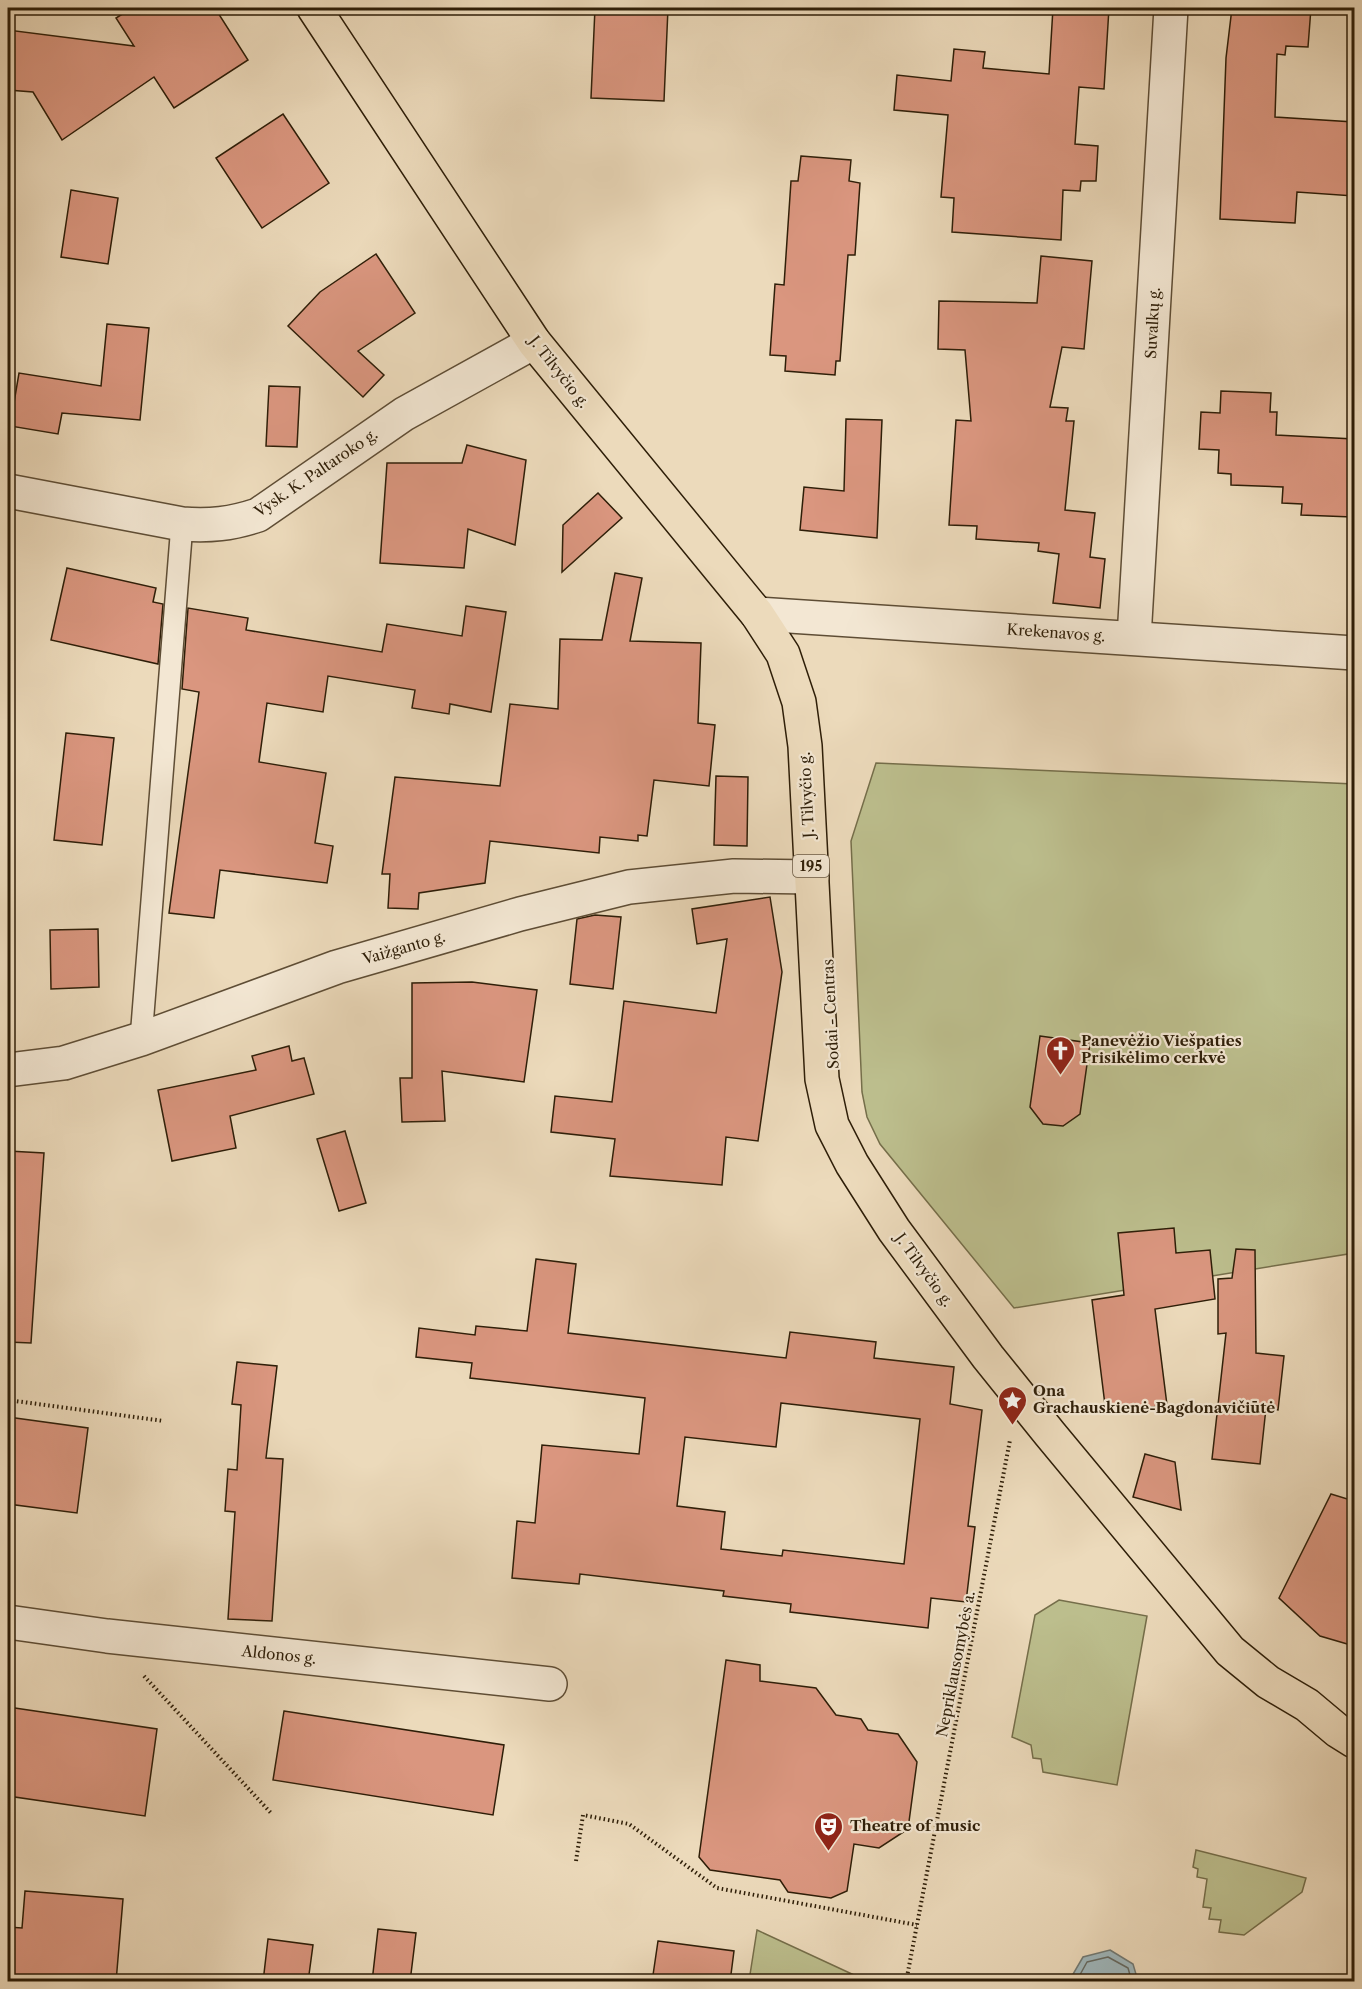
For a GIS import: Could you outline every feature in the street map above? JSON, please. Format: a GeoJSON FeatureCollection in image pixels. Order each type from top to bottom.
{"type":"FeatureCollection","features":[{"type":"Feature","properties":{"kind":"main road","name":"J. Tilvyčio g."},"geometry":{"type":"LineString","coordinates":[[314,8],[534,342],[757,614],[783,654],[799,702],[805,746],[822,1079],[832,1125],[852,1164],[894,1230],[988,1357],[1186,1601],[1230,1651],[1268,1682],[1307,1705]]}},
{"type":"Feature","properties":{"kind":"main road"},"geometry":{"type":"LineString","coordinates":[[1307,1705],[1354,1714]]}},
{"type":"Feature","properties":{"kind":"main road","name":"195"},"geometry":{"type":"LineString","coordinates":[[1307,1705],[1354,1741]]}},
{"type":"Feature","properties":{"kind":"street","name":"Suvalkų g."},"geometry":{"type":"LineString","coordinates":[[1134,638],[1172,8]]}},
{"type":"Feature","properties":{"kind":"street","name":"Vysk. K. Paltaroko g."},"geometry":{"type":"LineString","coordinates":[[8,490],[182,524],[210,526],[233,524],[258,515],[404,414],[534,342]]}},
{"type":"Feature","properties":{"kind":"street","name":"Krekenavos g."},"geometry":{"type":"LineString","coordinates":[[757,614],[1354,653]]}},
{"type":"Feature","properties":{"kind":"street","name":"Vaižganto g."},"geometry":{"type":"LineString","coordinates":[[8,1070],[64,1063],[141,1039],[336,967],[520,914],[629,887],[734,876],[812,877]]}},
{"type":"Feature","properties":{"kind":"street","name":"Aldonos g."},"geometry":{"type":"LineString","coordinates":[[8,1622],[107,1636],[550,1684]]}},
{"type":"Feature","properties":{"kind":"lane"},"geometry":{"type":"LineString","coordinates":[[141,1039],[182,524]]}},
{"type":"Feature","properties":{"kind":"path"},"geometry":{"type":"LineString","coordinates":[[8,1400],[164,1421]]}},
{"type":"Feature","properties":{"kind":"path","name":"Nepriklausomybės a."},"geometry":{"type":"LineString","coordinates":[[906,1982],[1011,1432]]}},
{"type":"Feature","properties":{"kind":"path"},"geometry":{"type":"LineString","coordinates":[[107,1636],[271,1813]]}},
{"type":"Feature","properties":{"kind":"path"},"geometry":{"type":"LineString","coordinates":[[576,1861],[583,1815],[629,1824],[717,1888],[917,1925]]}},
{"type":"Feature","properties":{"kind":"green space"},"geometry":{"type":"Polygon","coordinates":[[[876,763],[1354,784],[1354,1253],[1014,1308],[880,1144],[867,1117],[862,1092],[851,841],[876,763]]]}},
{"type":"Feature","properties":{"kind":"green space"},"geometry":{"type":"Polygon","coordinates":[[[1059,1600],[1147,1616],[1117,1785],[1043,1772],[1041,1759],[1033,1758],[1031,1745],[1012,1737],[1035,1615],[1059,1600]]]}},
{"type":"Feature","properties":{"kind":"green space"},"geometry":{"type":"Polygon","coordinates":[[[1196,1850],[1306,1878],[1302,1892],[1244,1935],[1219,1932],[1221,1920],[1209,1919],[1211,1908],[1203,1907],[1207,1879],[1197,1877],[1198,1869],[1193,1867],[1196,1850]]]}},
{"type":"Feature","properties":{"kind":"green space"},"geometry":{"type":"Polygon","coordinates":[[[757,1930],[867,1981],[749,1981],[757,1930]]]}},
{"type":"Feature","properties":{"kind":"water"},"geometry":{"type":"Polygon","coordinates":[[[1110,1950],[1133,1964],[1138,1981],[1069,1981],[1083,1957],[1110,1950]]]}},
{"type":"Feature","properties":{"kind":"building"},"geometry":{"type":"Polygon","coordinates":[[[132,8],[215,8],[248,60],[174,108],[154,77],[62,140],[33,92],[8,90],[8,30],[134,46],[116,18],[132,8]]]}},
{"type":"Feature","properties":{"kind":"building"},"geometry":{"type":"Polygon","coordinates":[[[595,8],[668,8],[664,101],[591,98],[595,8]]]}},
{"type":"Feature","properties":{"kind":"building"},"geometry":{"type":"Polygon","coordinates":[[[1053,8],[1109,8],[1104,89],[1079,87],[1075,144],[1098,146],[1096,181],[1081,181],[1080,191],[1063,190],[1061,240],[952,232],[954,198],[941,197],[948,115],[894,110],[897,75],[951,81],[954,49],[985,52],[983,68],[1049,74],[1053,8]]]}},
{"type":"Feature","properties":{"kind":"building"},"geometry":{"type":"Polygon","coordinates":[[[1232,8],[1311,8],[1308,47],[1286,46],[1285,55],[1277,54],[1275,117],[1354,122],[1354,196],[1297,192],[1295,223],[1220,219],[1226,58],[1232,8]]]}},
{"type":"Feature","properties":{"kind":"building"},"geometry":{"type":"Polygon","coordinates":[[[283,114],[329,183],[262,228],[216,158],[283,114]]]}},
{"type":"Feature","properties":{"kind":"building"},"geometry":{"type":"Polygon","coordinates":[[[801,156],[851,160],[849,181],[860,183],[855,255],[848,255],[840,361],[836,361],[835,375],[785,371],[786,356],[770,355],[775,284],[784,285],[791,181],[798,181],[801,156]]]}},
{"type":"Feature","properties":{"kind":"building"},"geometry":{"type":"Polygon","coordinates":[[[71,190],[118,198],[108,264],[61,257],[71,190]]]}},
{"type":"Feature","properties":{"kind":"building"},"geometry":{"type":"Polygon","coordinates":[[[376,254],[415,313],[358,351],[384,375],[363,397],[288,326],[320,292],[376,254]]]}},
{"type":"Feature","properties":{"kind":"building"},"geometry":{"type":"Polygon","coordinates":[[[1041,256],[1092,261],[1084,349],[1062,347],[1050,407],[1068,408],[1066,421],[1074,421],[1065,510],[1095,513],[1090,557],[1105,559],[1100,608],[1053,603],[1059,554],[1038,551],[1039,543],[976,539],[977,526],[949,525],[956,420],[971,421],[965,350],[938,349],[939,301],[1037,303],[1041,256]]]}},
{"type":"Feature","properties":{"kind":"building"},"geometry":{"type":"Polygon","coordinates":[[[107,324],[149,328],[140,420],[62,413],[58,434],[10,426],[19,373],[101,386],[107,324]]]}},
{"type":"Feature","properties":{"kind":"building"},"geometry":{"type":"Polygon","coordinates":[[[269,386],[300,387],[297,447],[266,446],[269,386]]]}},
{"type":"Feature","properties":{"kind":"building"},"geometry":{"type":"Polygon","coordinates":[[[1221,391],[1271,393],[1270,412],[1277,412],[1276,435],[1354,439],[1352,517],[1301,515],[1302,504],[1282,503],[1283,487],[1231,485],[1231,474],[1218,473],[1219,450],[1199,449],[1201,412],[1220,413],[1221,391]]]}},
{"type":"Feature","properties":{"kind":"building"},"geometry":{"type":"Polygon","coordinates":[[[846,419],[882,420],[877,538],[800,530],[804,487],[844,491],[846,419]]]}},
{"type":"Feature","properties":{"kind":"building"},"geometry":{"type":"Polygon","coordinates":[[[467,445],[526,460],[515,545],[468,529],[464,568],[380,563],[387,463],[462,463],[467,445]]]}},
{"type":"Feature","properties":{"kind":"building"},"geometry":{"type":"Polygon","coordinates":[[[598,493],[622,518],[562,572],[563,525],[598,493]]]}},
{"type":"Feature","properties":{"kind":"building"},"geometry":{"type":"Polygon","coordinates":[[[67,568],[156,588],[153,602],[163,604],[158,664],[51,640],[67,568]]]}},
{"type":"Feature","properties":{"kind":"building"},"geometry":{"type":"Polygon","coordinates":[[[615,573],[642,578],[630,641],[701,643],[698,723],[715,725],[709,786],[654,780],[647,836],[638,835],[638,841],[600,837],[599,853],[490,841],[485,883],[419,893],[418,909],[388,908],[390,874],[382,874],[395,777],[500,786],[510,704],[558,709],[560,639],[602,640],[615,573]]]}},
{"type":"Feature","properties":{"kind":"building"},"geometry":{"type":"Polygon","coordinates":[[[466,606],[506,612],[491,712],[450,704],[449,714],[412,708],[415,690],[328,676],[323,712],[267,703],[259,762],[326,773],[315,843],[333,846],[327,883],[220,870],[214,918],[169,913],[199,692],[182,689],[188,608],[248,618],[246,630],[382,652],[387,624],[462,636],[466,606]]]}},
{"type":"Feature","properties":{"kind":"building"},"geometry":{"type":"Polygon","coordinates":[[[66,733],[114,738],[102,845],[54,840],[66,733]]]}},
{"type":"Feature","properties":{"kind":"building"},"geometry":{"type":"Polygon","coordinates":[[[716,776],[748,777],[747,846],[714,845],[716,776]]]}},
{"type":"Feature","properties":{"kind":"building"},"geometry":{"type":"Polygon","coordinates":[[[770,897],[782,972],[758,1141],[726,1137],[722,1185],[610,1176],[615,1139],[551,1132],[555,1096],[612,1102],[624,1001],[716,1013],[727,939],[697,944],[692,909],[770,897]]]}},
{"type":"Feature","properties":{"kind":"building"},"geometry":{"type":"Polygon","coordinates":[[[595,915],[621,917],[613,989],[570,984],[577,919],[595,915]]]}},
{"type":"Feature","properties":{"kind":"building"},"geometry":{"type":"Polygon","coordinates":[[[98,929],[99,987],[51,989],[50,930],[98,929]]]}},
{"type":"Feature","properties":{"kind":"building"},"geometry":{"type":"Polygon","coordinates":[[[472,982],[537,990],[524,1082],[442,1071],[445,1121],[402,1122],[400,1078],[412,1078],[412,983],[472,982]]]}},
{"type":"Feature","properties":{"kind":"building","name":"Panevėžio Viešpaties Prisikėlimo cerkvė"},"geometry":{"type":"Polygon","coordinates":[[[1040,1036],[1090,1043],[1080,1114],[1063,1126],[1043,1124],[1030,1107],[1040,1036]]]}},
{"type":"Feature","properties":{"kind":"building"},"geometry":{"type":"Polygon","coordinates":[[[289,1046],[292,1061],[304,1058],[314,1094],[230,1116],[236,1148],[172,1161],[158,1090],[256,1070],[252,1056],[289,1046]]]}},
{"type":"Feature","properties":{"kind":"building"},"geometry":{"type":"Polygon","coordinates":[[[345,1131],[366,1203],[339,1211],[317,1139],[345,1131]]]}},
{"type":"Feature","properties":{"kind":"building"},"geometry":{"type":"Polygon","coordinates":[[[8,1151],[44,1153],[31,1343],[8,1342],[8,1151]]]}},
{"type":"Feature","properties":{"kind":"building"},"geometry":{"type":"Polygon","coordinates":[[[1174,1228],[1176,1253],[1210,1250],[1215,1299],[1155,1309],[1167,1405],[1106,1413],[1092,1300],[1124,1295],[1118,1233],[1174,1228]]]}},
{"type":"Feature","properties":{"kind":"building"},"geometry":{"type":"Polygon","coordinates":[[[1236,1249],[1255,1250],[1256,1353],[1284,1356],[1278,1410],[1266,1408],[1260,1464],[1212,1459],[1226,1333],[1218,1334],[1218,1279],[1232,1278],[1236,1249]]]}},
{"type":"Feature","properties":{"kind":"building"},"geometry":{"type":"Polygon","coordinates":[[[536,1259],[576,1264],[568,1333],[786,1358],[790,1332],[876,1342],[874,1358],[954,1367],[950,1404],[982,1410],[968,1526],[975,1527],[966,1602],[931,1598],[928,1628],[790,1612],[791,1604],[723,1596],[724,1591],[580,1574],[579,1584],[512,1578],[517,1521],[535,1523],[542,1445],[639,1454],[645,1398],[470,1378],[472,1363],[416,1357],[419,1328],[475,1335],[476,1326],[527,1331],[536,1259]],[[781,1403],[776,1447],[685,1437],[677,1506],[725,1512],[721,1549],[782,1556],[783,1550],[904,1564],[920,1419],[781,1403]]]}},
{"type":"Feature","properties":{"kind":"building"},"geometry":{"type":"Polygon","coordinates":[[[237,1362],[277,1366],[266,1458],[283,1459],[272,1621],[228,1619],[235,1512],[225,1511],[228,1469],[237,1470],[241,1405],[232,1404],[237,1362]]]}},
{"type":"Feature","properties":{"kind":"building"},"geometry":{"type":"Polygon","coordinates":[[[8,1417],[88,1428],[77,1513],[8,1504],[8,1417]]]}},
{"type":"Feature","properties":{"kind":"building"},"geometry":{"type":"Polygon","coordinates":[[[1145,1454],[1175,1462],[1181,1510],[1133,1497],[1145,1454]]]}},
{"type":"Feature","properties":{"kind":"building"},"geometry":{"type":"Polygon","coordinates":[[[1331,1494],[1354,1501],[1354,1646],[1320,1636],[1279,1598],[1331,1494]]]}},
{"type":"Feature","properties":{"kind":"building"},"geometry":{"type":"Polygon","coordinates":[[[726,1660],[760,1665],[760,1681],[816,1688],[836,1715],[861,1719],[868,1730],[898,1734],[917,1762],[908,1829],[879,1848],[854,1844],[847,1891],[831,1898],[788,1892],[780,1880],[710,1870],[699,1857],[726,1660]]]}},
{"type":"Feature","properties":{"kind":"building"},"geometry":{"type":"Polygon","coordinates":[[[8,1707],[157,1729],[145,1816],[8,1796],[8,1707]]]}},
{"type":"Feature","properties":{"kind":"building"},"geometry":{"type":"Polygon","coordinates":[[[284,1711],[504,1745],[493,1815],[273,1780],[284,1711]]]}},
{"type":"Feature","properties":{"kind":"building"},"geometry":{"type":"Polygon","coordinates":[[[25,1891],[123,1899],[116,1982],[8,1982],[8,1927],[22,1928],[25,1891]]]}},
{"type":"Feature","properties":{"kind":"building"},"geometry":{"type":"Polygon","coordinates":[[[378,1929],[416,1933],[410,1982],[372,1982],[378,1929]]]}},
{"type":"Feature","properties":{"kind":"building"},"geometry":{"type":"Polygon","coordinates":[[[268,1939],[313,1945],[308,1982],[263,1982],[268,1939]]]}},
{"type":"Feature","properties":{"kind":"building"},"geometry":{"type":"Polygon","coordinates":[[[658,1941],[734,1951],[730,1982],[652,1982],[658,1941]]]}},
{"type":"Feature","properties":{"kind":"place","name":"Panevėžio Viešpaties Prisikėlimo cerkvė"},"geometry":{"type":"Point","coordinates":[1060,1076]}},
{"type":"Feature","properties":{"kind":"place","name":"Ona Grachauskienė-Bagdonavičiūtė"},"geometry":{"type":"Point","coordinates":[1012,1426]}},
{"type":"Feature","properties":{"kind":"place","name":"Theatre of music"},"geometry":{"type":"Point","coordinates":[829,1852]}}]}
